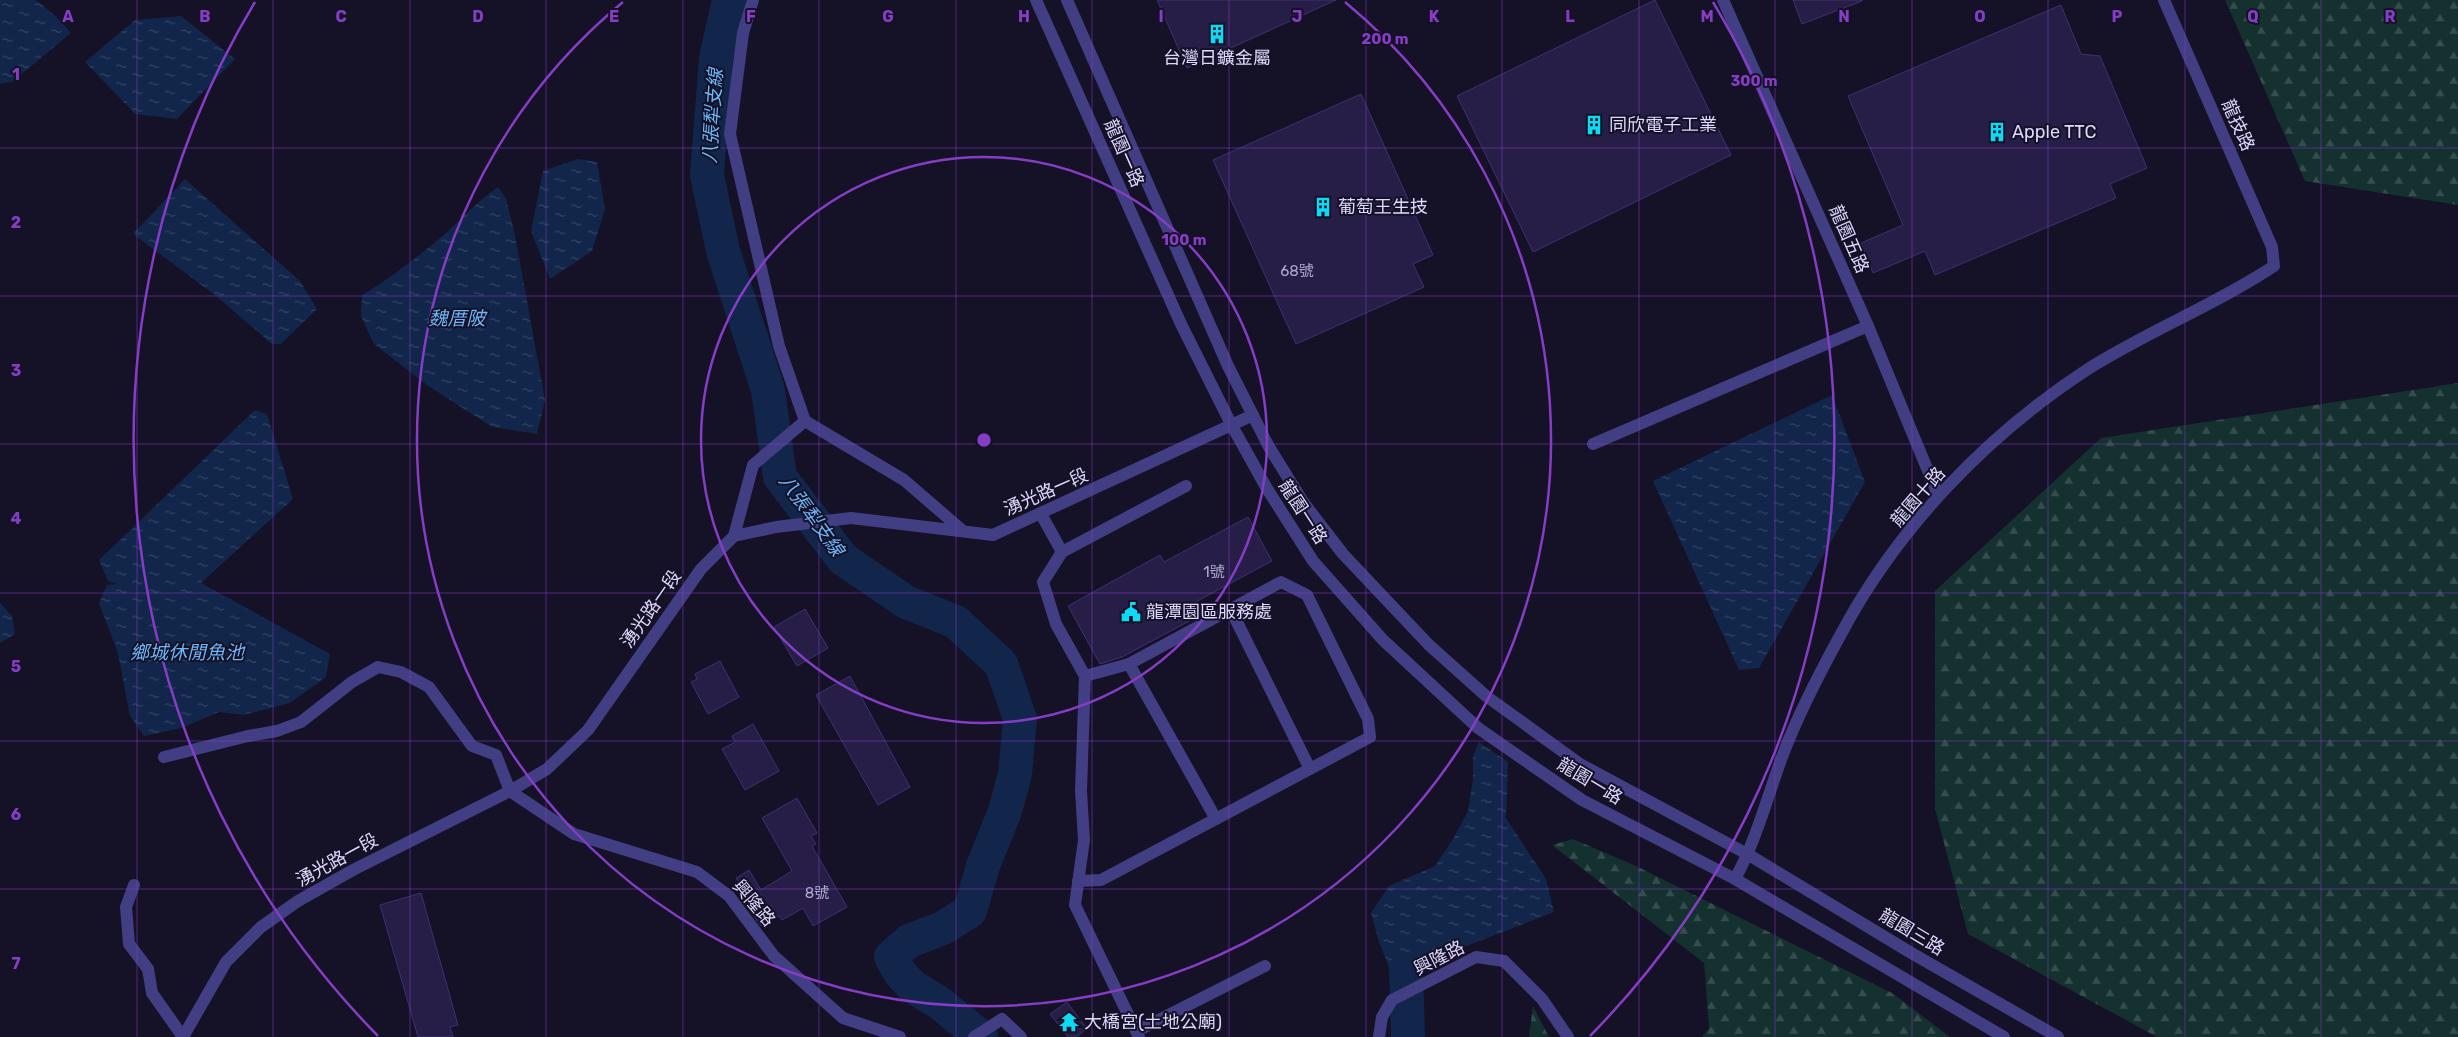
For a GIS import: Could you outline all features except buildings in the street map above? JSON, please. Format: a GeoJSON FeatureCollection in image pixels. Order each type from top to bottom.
{"type":"FeatureCollection","features":[{"type":"Feature","properties":{"kind":"street"},"geometry":{"type":"LineString","coordinates":[[753,0],[743,33],[730,134],[779,346],[805,421],[904,480],[963,531]]}},
{"type":"Feature","properties":{"kind":"street","name":"龍園一路"},"geometry":{"type":"LineString","coordinates":[[1036,0],[1181,324],[1231,424],[1266,487],[1313,561],[1383,640],[1478,728],[1582,800],[1735,879]]}},
{"type":"Feature","properties":{"kind":"street","name":"龍園一路"},"geometry":{"type":"LineString","coordinates":[[1068,0],[1228,366],[1269,448],[1303,502],[1343,554],[1429,645],[1486,696],[1580,764],[1749,854]]}},
{"type":"Feature","properties":{"kind":"street","name":"龍園五路"},"geometry":{"type":"LineString","coordinates":[[1724,0],[1868,326],[1938,495]]}},
{"type":"Feature","properties":{"kind":"street","name":"龍技路"},"geometry":{"type":"LineString","coordinates":[[2164,0],[2272,247],[2274,266]]}},
{"type":"Feature","properties":{"kind":"street","name":"龍園十路"},"geometry":{"type":"LineString","coordinates":[[1735,879],[1749,854],[1783,755],[1813,686],[1842,631],[1883,566],[1938,495],[2023,417],[2088,370],[2160,327],[2250,282],[2274,266]]}},
{"type":"Feature","properties":{"kind":"street"},"geometry":{"type":"LineString","coordinates":[[1594,444],[1868,326]]}},
{"type":"Feature","properties":{"kind":"street","name":"湧光路一段"},"geometry":{"type":"LineString","coordinates":[[183,1037],[226,962],[261,927],[298,901],[353,870],[510,791],[547,769],[588,730],[701,569],[734,536],[776,527],[851,518],[993,534],[1041,514],[1253,415]]}},
{"type":"Feature","properties":{"kind":"street"},"geometry":{"type":"LineString","coordinates":[[734,536],[753,465],[805,421]]}},
{"type":"Feature","properties":{"kind":"street"},"geometry":{"type":"LineString","coordinates":[[1186,486],[1062,552],[1043,582],[1056,624],[1085,676],[1081,791],[1084,840],[1075,905],[1138,1034],[1265,966]]}},
{"type":"Feature","properties":{"kind":"street"},"geometry":{"type":"LineString","coordinates":[[1041,514],[1062,552]]}},
{"type":"Feature","properties":{"kind":"street"},"geometry":{"type":"LineString","coordinates":[[1078,881],[1102,880],[1370,737],[1368,719],[1307,595],[1281,582],[1130,664],[1085,676]]}},
{"type":"Feature","properties":{"kind":"street"},"geometry":{"type":"LineString","coordinates":[[1230,608],[1310,769]]}},
{"type":"Feature","properties":{"kind":"street"},"geometry":{"type":"LineString","coordinates":[[1130,664],[1216,819]]}},
{"type":"Feature","properties":{"kind":"street"},"geometry":{"type":"LineString","coordinates":[[164,757],[248,736],[277,731],[301,722],[352,682],[378,667],[401,672],[429,687],[472,746],[496,756],[510,791]]}},
{"type":"Feature","properties":{"kind":"street","name":"興隆路"},"geometry":{"type":"LineString","coordinates":[[510,791],[574,834],[697,872],[729,896],[774,956],[843,1018],[900,1037]]}},
{"type":"Feature","properties":{"kind":"street","name":"龍園三路"},"geometry":{"type":"LineString","coordinates":[[1749,854],[1913,954],[2058,1037]]}},
{"type":"Feature","properties":{"kind":"street"},"geometry":{"type":"LineString","coordinates":[[1735,879],[2004,1037]]}},
{"type":"Feature","properties":{"kind":"street"},"geometry":{"type":"LineString","coordinates":[[134,885],[126,907],[129,944],[148,969],[152,993],[183,1037]]}},
{"type":"Feature","properties":{"kind":"street","name":"興隆路"},"geometry":{"type":"LineString","coordinates":[[1379,1037],[1382,1017],[1392,1000],[1423,986],[1476,957],[1504,961],[1542,999],[1568,1037]]}},
{"type":"Feature","properties":{"kind":"street"},"geometry":{"type":"LineString","coordinates":[[974,1037],[1002,1019],[1021,1037]]}},
{"type":"Feature","properties":{"kind":"green space"},"geometry":{"type":"Polygon","coordinates":[[[2225,0],[2458,0],[2458,205],[2305,181],[2225,0]]]}},
{"type":"Feature","properties":{"kind":"green space"},"geometry":{"type":"Polygon","coordinates":[[[2458,383],[2458,1037],[2157,1037],[1968,934],[1935,809],[1935,591],[2101,438],[2458,383]]]}},
{"type":"Feature","properties":{"kind":"green space"},"geometry":{"type":"Polygon","coordinates":[[[1573,839],[1636,866],[1892,993],[1950,1037],[1702,1037],[1709,1028],[1704,963],[1552,845],[1573,839]]]}},
{"type":"Feature","properties":{"kind":"green space"},"geometry":{"type":"Polygon","coordinates":[[[1533,1006],[1549,1037],[1529,1037],[1533,1006]]]}},
{"type":"Feature","properties":{"kind":"water"},"geometry":{"type":"Polygon","coordinates":[[[0,0],[36,0],[57,17],[71,33],[12,82],[0,84],[0,0]]]}},
{"type":"Feature","properties":{"kind":"water"},"geometry":{"type":"Polygon","coordinates":[[[181,16],[235,59],[177,119],[135,114],[85,62],[135,20],[181,16]]]}},
{"type":"Feature","properties":{"kind":"water"},"geometry":{"type":"Polygon","coordinates":[[[578,159],[597,162],[605,209],[592,251],[550,279],[531,231],[543,171],[578,159]]]}},
{"type":"Feature","properties":{"kind":"water"},"geometry":{"type":"Polygon","coordinates":[[[185,179],[300,281],[317,309],[281,344],[272,344],[215,295],[133,234],[185,179]]]}},
{"type":"Feature","properties":{"kind":"water","name":"魏厝陂"},"geometry":{"type":"Polygon","coordinates":[[[498,187],[506,198],[515,235],[545,400],[537,434],[492,427],[427,385],[374,344],[361,316],[362,295],[395,274],[426,250],[477,203],[498,187]]]}},
{"type":"Feature","properties":{"kind":"water"},"geometry":{"type":"Polygon","coordinates":[[[1832,395],[1865,482],[1759,668],[1739,670],[1653,481],[1832,395]]]}},
{"type":"Feature","properties":{"kind":"water","name":"鄉城休閒魚池"},"geometry":{"type":"Polygon","coordinates":[[[255,410],[267,414],[293,499],[201,583],[330,654],[326,677],[290,703],[244,715],[219,712],[181,728],[144,736],[130,716],[118,653],[99,603],[107,585],[117,584],[108,581],[99,560],[255,410]]]}},
{"type":"Feature","properties":{"kind":"water"},"geometry":{"type":"Polygon","coordinates":[[[0,603],[12,616],[15,634],[0,643],[0,603]]]}},
{"type":"Feature","properties":{"kind":"water"},"geometry":{"type":"Polygon","coordinates":[[[1479,742],[1508,762],[1506,818],[1546,879],[1554,912],[1392,975],[1379,942],[1371,913],[1389,886],[1435,866],[1453,839],[1468,811],[1473,779],[1473,756],[1479,742]]]}},
{"type":"Feature","properties":{"kind":"waterway","name":"八張犁支線"},"geometry":{"type":"LineString","coordinates":[[729,0],[716,58],[707,175],[723,251],[768,390],[780,477],[843,559],[906,602],[956,622],[1001,664],[1020,719],[1015,774],[1005,811],[983,866],[970,911],[943,928],[909,941],[891,957],[900,973],[912,986],[941,1004],[981,1037]]}},
{"type":"Feature","properties":{"kind":"waterway"},"geometry":{"type":"LineString","coordinates":[[1406,969],[1408,1037]]}},
{"type":"Feature","properties":{"kind":"place","name":"台灣日鑛金屬"},"geometry":{"type":"Point","coordinates":[1217,34]}},
{"type":"Feature","properties":{"kind":"place","name":"同欣電子工業"},"geometry":{"type":"Point","coordinates":[1594,125]}},
{"type":"Feature","properties":{"kind":"place","name":"Apple TTC"},"geometry":{"type":"Point","coordinates":[1997,132]}},
{"type":"Feature","properties":{"kind":"place","name":"葡萄王生技"},"geometry":{"type":"Point","coordinates":[1323,207]}},
{"type":"Feature","properties":{"kind":"place","name":"龍潭園區服務處"},"geometry":{"type":"Point","coordinates":[1131,612]}},
{"type":"Feature","properties":{"kind":"place","name":"大橋宮(土地公廟)"},"geometry":{"type":"Point","coordinates":[1069,1022]}}]}
